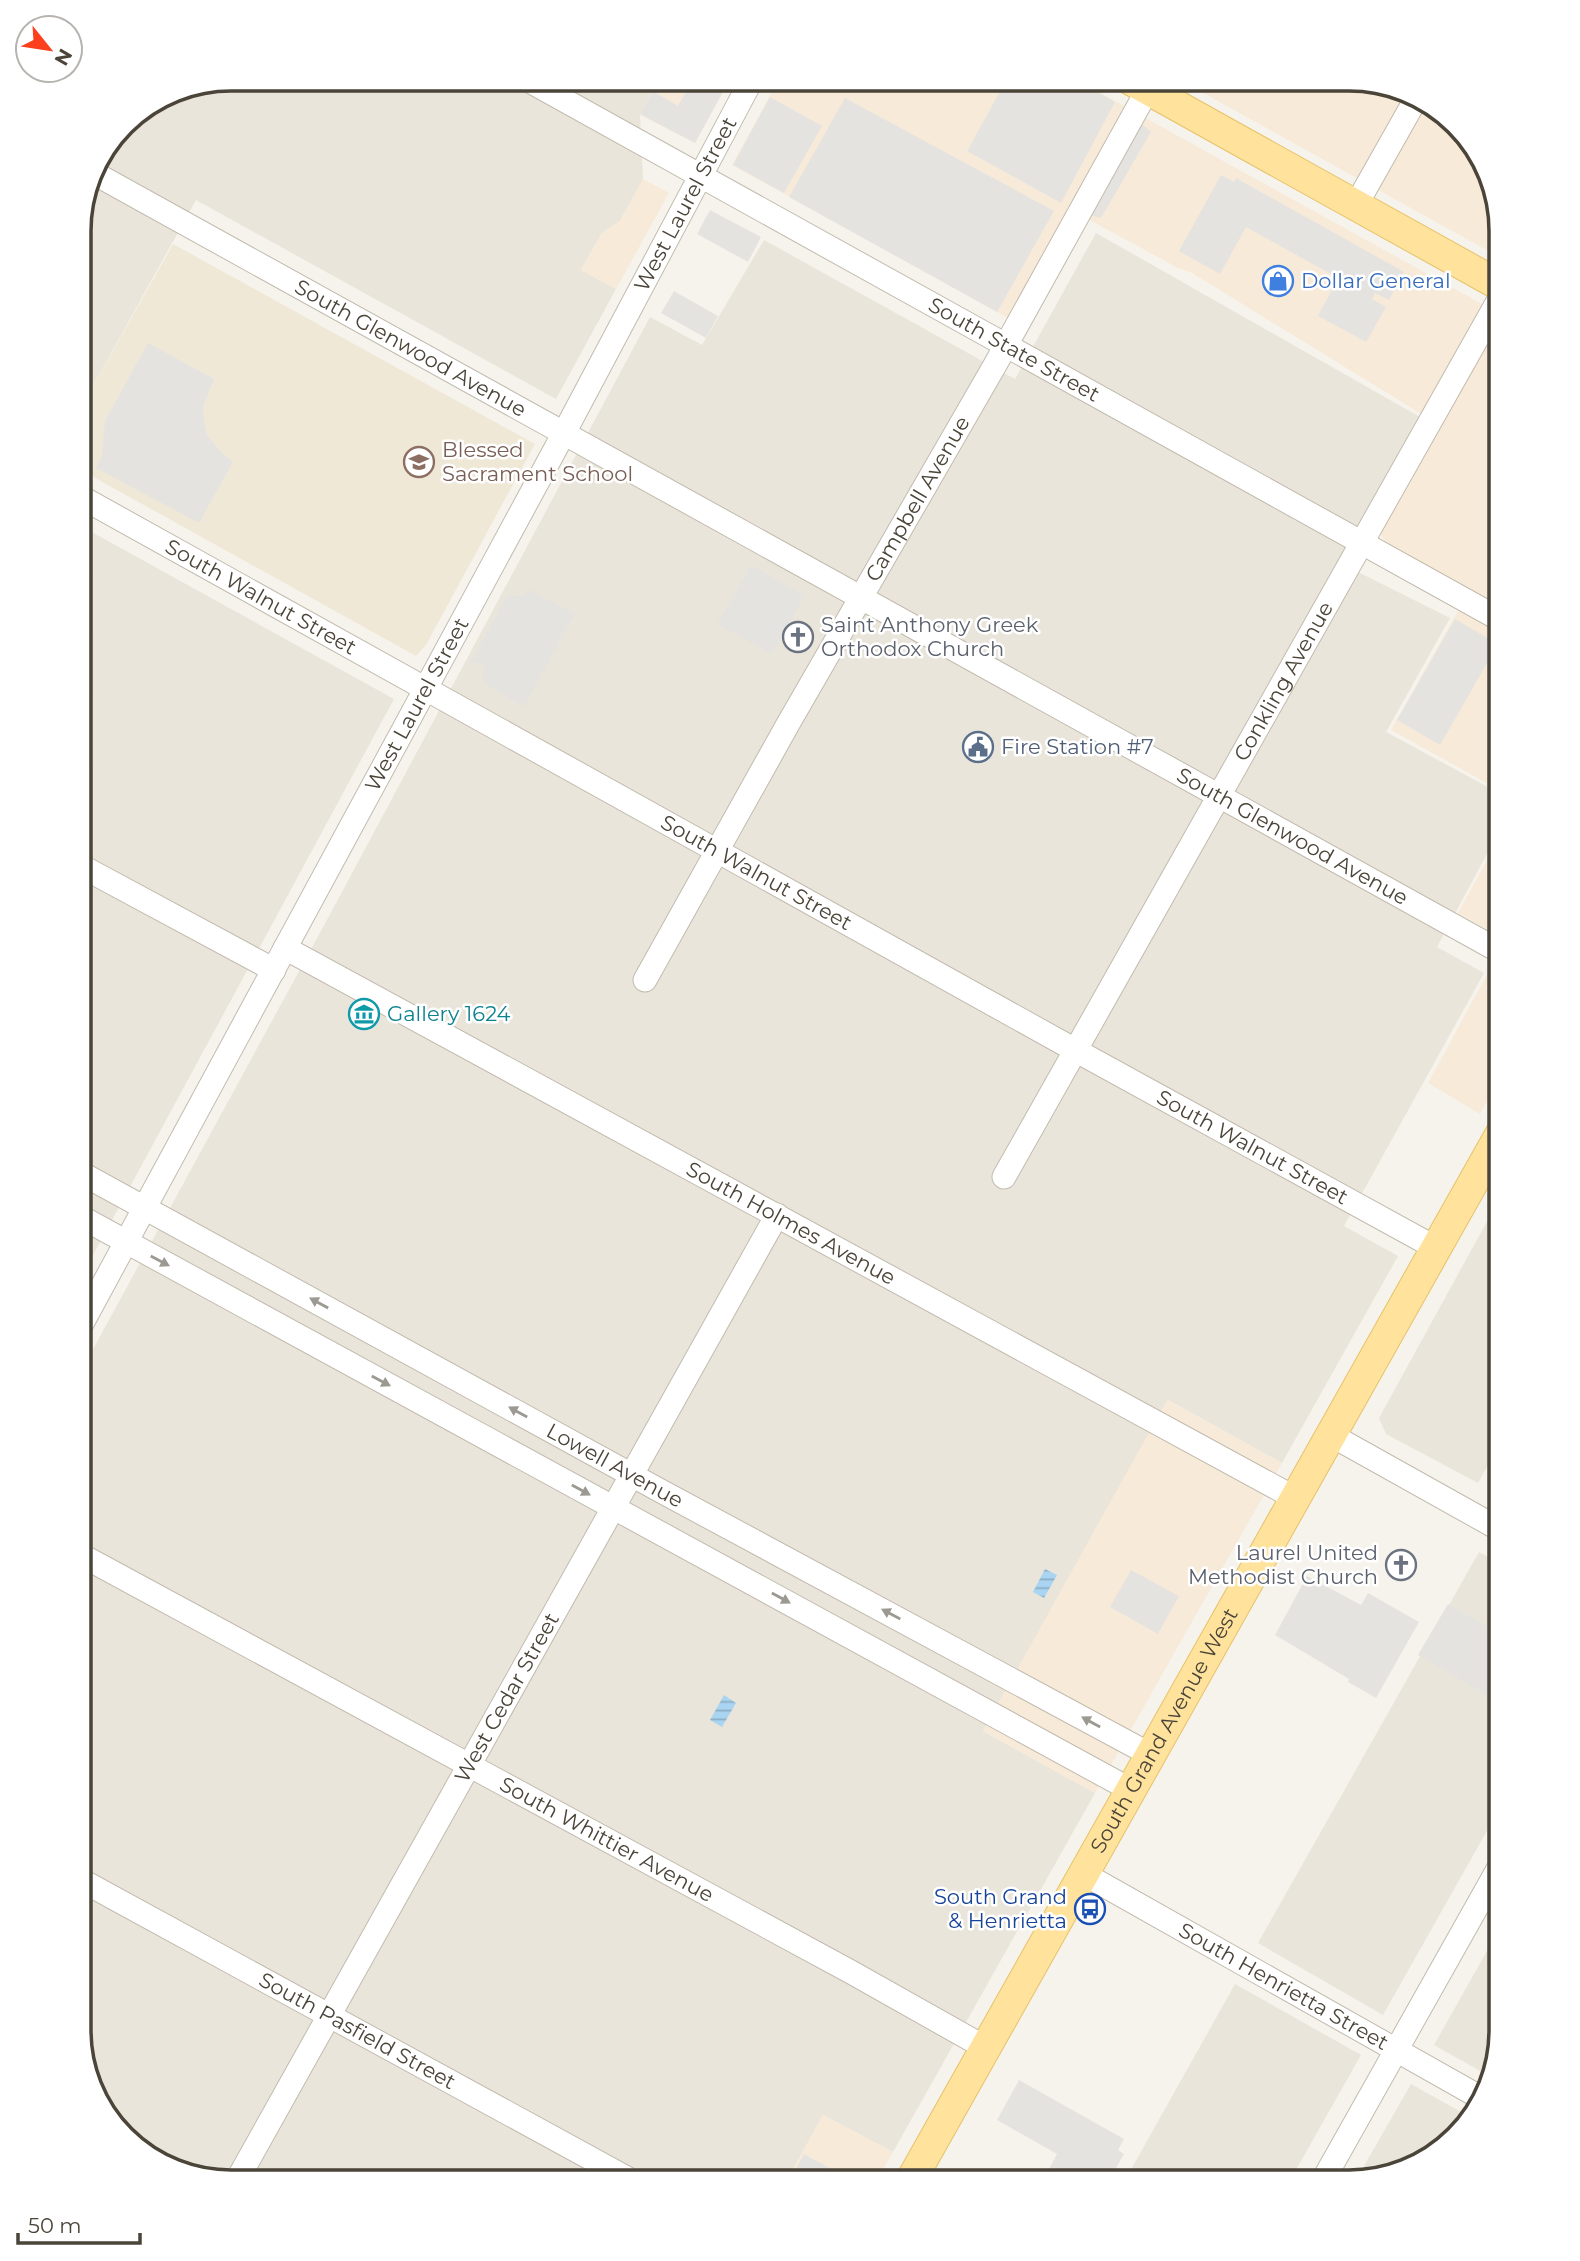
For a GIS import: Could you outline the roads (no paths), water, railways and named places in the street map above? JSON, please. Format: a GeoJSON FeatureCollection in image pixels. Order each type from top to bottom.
{"type":"FeatureCollection","features":[{"type":"Feature","properties":{"kind":"main road"},"geometry":{"type":"LineString","coordinates":[[1152,91],[1489,279]]}},
{"type":"Feature","properties":{"kind":"main road","name":"South Grand Avenue West"},"geometry":{"type":"LineString","coordinates":[[917,2170],[1489,1154]]}},
{"type":"Feature","properties":{"kind":"street","name":"South State Street"},"geometry":{"type":"LineString","coordinates":[[549,91],[1489,613]]}},
{"type":"Feature","properties":{"kind":"street","name":"West Laurel Street"},"geometry":{"type":"LineString","coordinates":[[91,1307],[564,433],[746,91]]}},
{"type":"Feature","properties":{"kind":"street","name":"Campbell Avenue"},"geometry":{"type":"LineString","coordinates":[[645,980],[1006,345],[1135,91]]}},
{"type":"Feature","properties":{"kind":"street"},"geometry":{"type":"LineString","coordinates":[[1356,205],[1412,106]]}},
{"type":"Feature","properties":{"kind":"street","name":"South Glenwood Avenue"},"geometry":{"type":"LineString","coordinates":[[102,177],[1489,945]]}},
{"type":"Feature","properties":{"kind":"street","name":"Conkling Avenue"},"geometry":{"type":"LineString","coordinates":[[1004,1177],[1489,317]]}},
{"type":"Feature","properties":{"kind":"street","name":"South Walnut Street"},"geometry":{"type":"LineString","coordinates":[[91,503],[1436,1248]]}},
{"type":"Feature","properties":{"kind":"street"},"geometry":{"type":"LineString","coordinates":[[91,871],[274,970]]}},
{"type":"Feature","properties":{"kind":"street","name":"South Holmes Avenue"},"geometry":{"type":"LineString","coordinates":[[285,948],[1295,1498]]}},
{"type":"Feature","properties":{"kind":"street","name":"Lowell Avenue"},"geometry":{"type":"LineString","coordinates":[[91,1179],[1151,1755]]}},
{"type":"Feature","properties":{"kind":"street","name":"West Cedar Street"},"geometry":{"type":"LineString","coordinates":[[243,2170],[777,1215]]}},
{"type":"Feature","properties":{"kind":"street","name":"Lowell Avenue"},"geometry":{"type":"LineString","coordinates":[[91,1223],[1131,1790]]}},
{"type":"Feature","properties":{"kind":"street"},"geometry":{"type":"LineString","coordinates":[[1331,1435],[1489,1524]]}},
{"type":"Feature","properties":{"kind":"street","name":"South Whittier Avenue"},"geometry":{"type":"LineString","coordinates":[[91,1560],[851,1972],[986,2048]]}},
{"type":"Feature","properties":{"kind":"street","name":"South Henrietta Street"},"geometry":{"type":"LineString","coordinates":[[1083,1874],[1473,2094]]}},
{"type":"Feature","properties":{"kind":"street"},"geometry":{"type":"LineString","coordinates":[[1329,2170],[1489,1885]]}},
{"type":"Feature","properties":{"kind":"street","name":"South Pasfield Street"},"geometry":{"type":"LineString","coordinates":[[91,1887],[612,2170]]}},
{"type":"Feature","properties":{"kind":"water"},"geometry":{"type":"Polygon","coordinates":[[[1045,1569],[1057,1575],[1044,1598],[1033,1592],[1045,1569]]]}},
{"type":"Feature","properties":{"kind":"water"},"geometry":{"type":"Polygon","coordinates":[[[724,1695],[736,1703],[722,1727],[710,1720],[724,1695]]]}},
{"type":"Feature","properties":{"kind":"place","name":"Dollar General"},"geometry":{"type":"Point","coordinates":[1278,281]}},
{"type":"Feature","properties":{"kind":"place","name":"Blessed Sacrament School"},"geometry":{"type":"Point","coordinates":[419,462]}},
{"type":"Feature","properties":{"kind":"place","name":"Saint Anthony Greek Orthodox Church"},"geometry":{"type":"Point","coordinates":[798,637]}},
{"type":"Feature","properties":{"kind":"place","name":"Fire Station #7"},"geometry":{"type":"Point","coordinates":[978,747]}},
{"type":"Feature","properties":{"kind":"place","name":"Gallery 1624"},"geometry":{"type":"Point","coordinates":[364,1014]}},
{"type":"Feature","properties":{"kind":"place","name":"Laurel United Methodist Church"},"geometry":{"type":"Point","coordinates":[1401,1565]}},
{"type":"Feature","properties":{"kind":"place","name":"South Grand & Henrietta"},"geometry":{"type":"Point","coordinates":[1090,1909]}}]}
